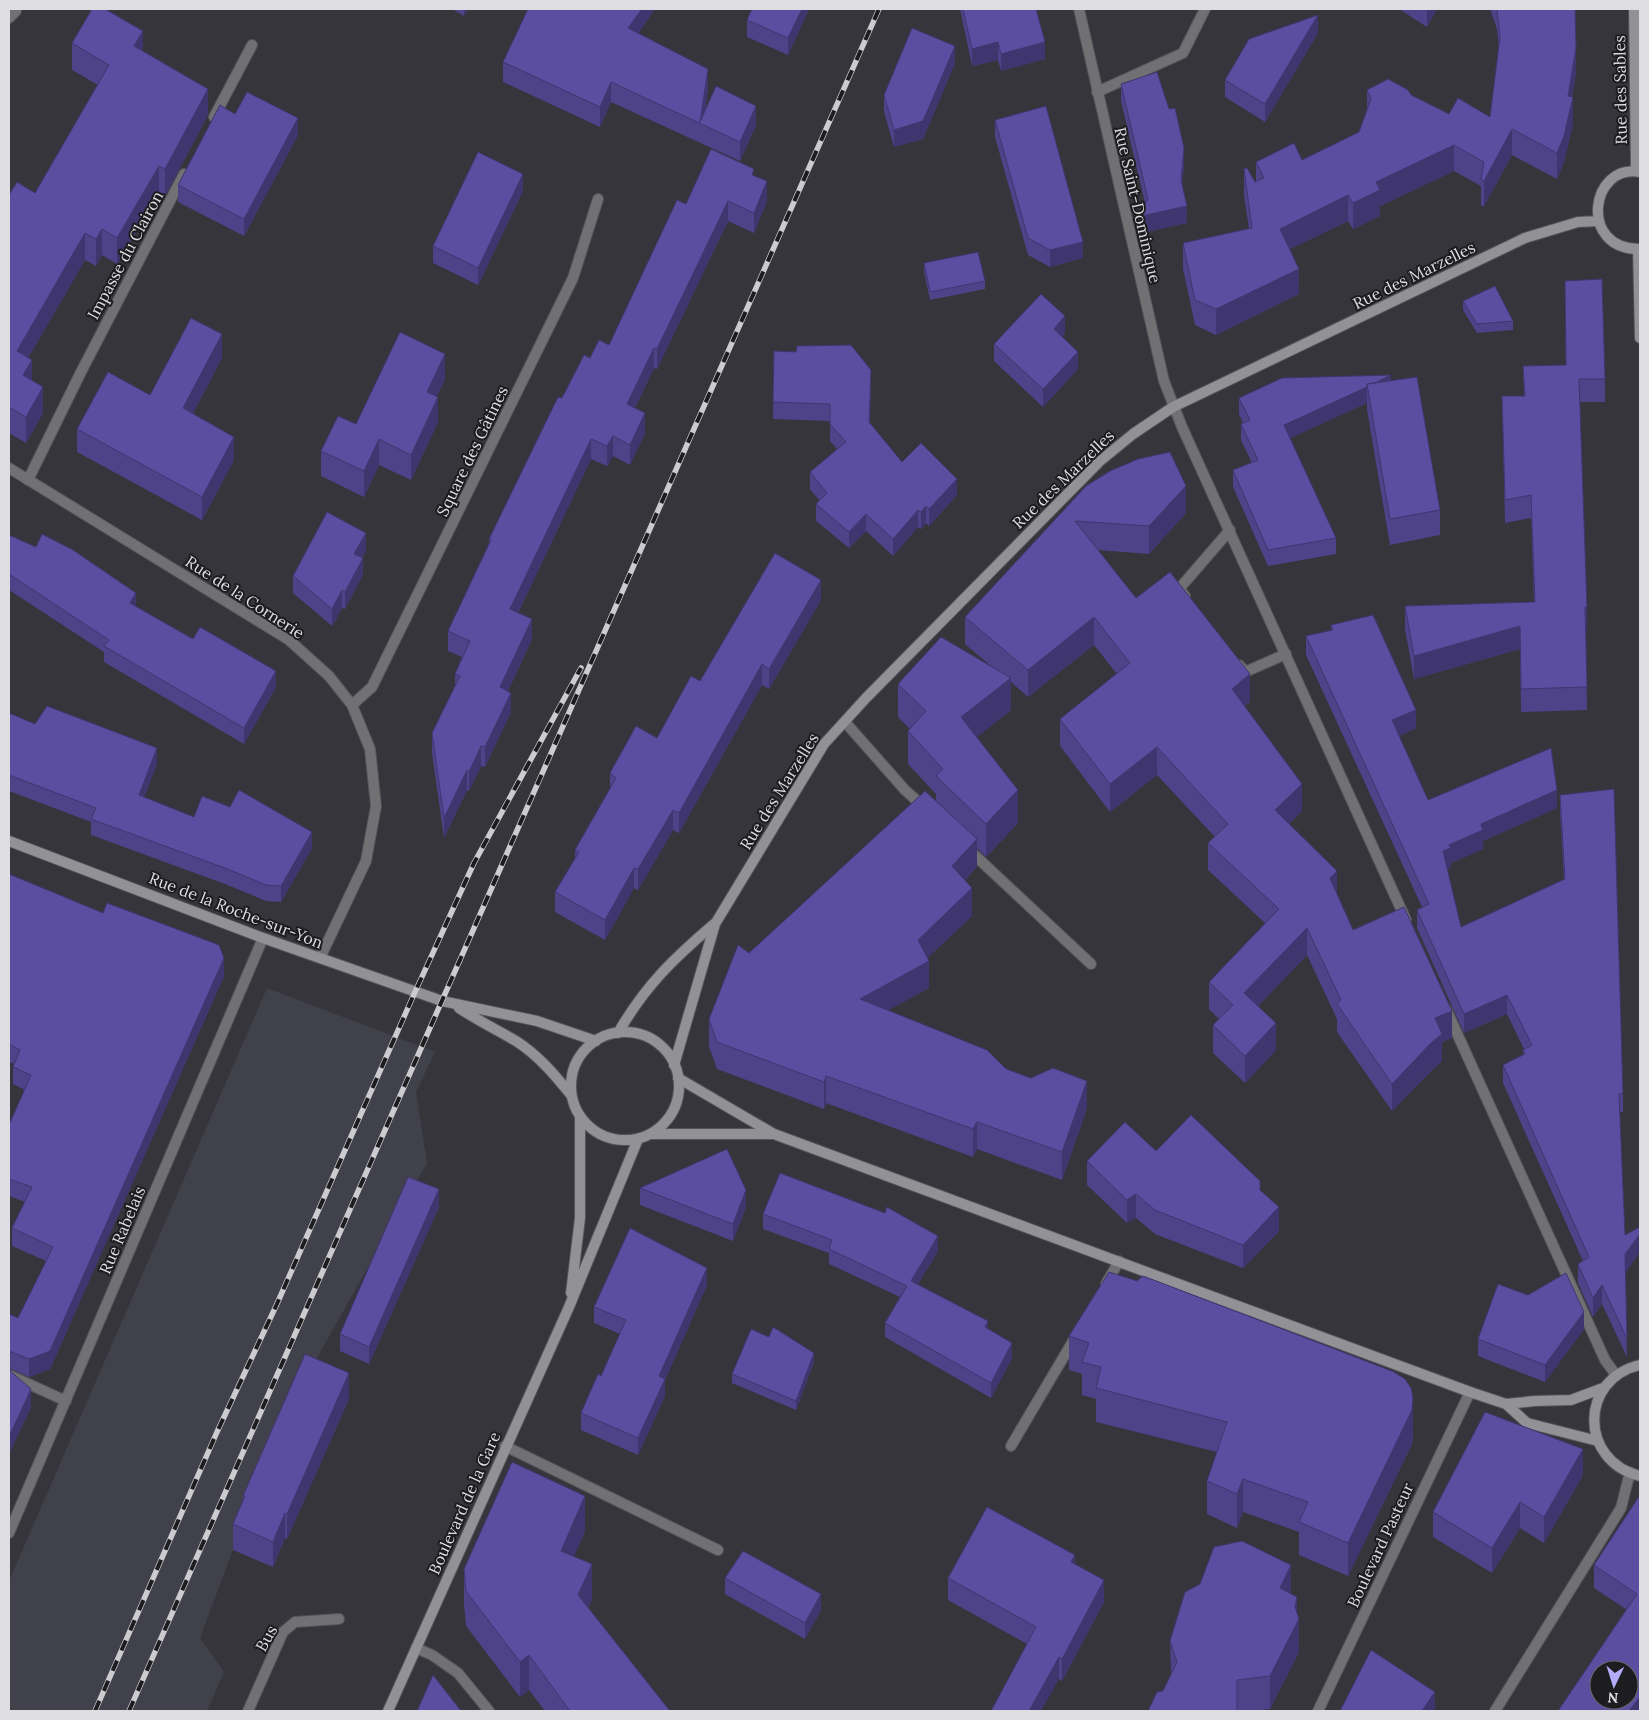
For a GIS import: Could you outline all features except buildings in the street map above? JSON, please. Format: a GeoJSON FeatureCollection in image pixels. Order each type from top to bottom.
{"type":"FeatureCollection","features":[{"type":"Feature","properties":{"kind":"main road","name":"Rue des Sables"},"geometry":{"type":"LineString","coordinates":[[1634,9],[1638,172]]}},
{"type":"Feature","properties":{"kind":"main road"},"geometry":{"type":"LineString","coordinates":[[1638,172],[1625,173],[1614,178],[1605,186],[1599,197],[1597,209],[1598,220],[1604,233],[1614,242],[1625,248],[1639,249],[1640,338]]}},
{"type":"Feature","properties":{"kind":"main road","name":"Rue des Marzelles"},"geometry":{"type":"LineString","coordinates":[[674,1065],[715,924],[824,744],[866,698],[1100,461],[1133,434],[1174,406],[1525,238],[1578,222],[1598,220]]}},
{"type":"Feature","properties":{"kind":"main road","name":"Rue de la Roche-sur-Yon"},"geometry":{"type":"LineString","coordinates":[[9,841],[263,938],[454,1005],[537,1021],[596,1041]]}},
{"type":"Feature","properties":{"kind":"main road","name":"Rue des Marzelles"},"geometry":{"type":"LineString","coordinates":[[618,1033],[644,992],[677,956],[715,924]]}},
{"type":"Feature","properties":{"kind":"main road","name":"Rue de la Roche-sur-Yon"},"geometry":{"type":"LineString","coordinates":[[454,1005],[517,1042],[556,1075],[571,1095]]}},
{"type":"Feature","properties":{"kind":"main road"},"geometry":{"type":"LineString","coordinates":[[618,1033],[635,1034],[651,1040],[665,1050],[674,1065],[678,1078],[678,1095],[673,1110],[663,1124],[650,1134],[638,1139],[622,1140],[606,1137],[591,1129],[580,1117],[571,1095],[571,1079],[575,1064],[584,1051],[596,1041],[618,1033]]}},
{"type":"Feature","properties":{"kind":"main road"},"geometry":{"type":"LineString","coordinates":[[678,1078],[774,1134],[1470,1392],[1506,1404],[1571,1400],[1603,1388]]}},
{"type":"Feature","properties":{"kind":"main road","name":"Boulevard de la Gare"},"geometry":{"type":"LineString","coordinates":[[569,1307],[580,1218],[580,1117]]}},
{"type":"Feature","properties":{"kind":"main road"},"geometry":{"type":"LineString","coordinates":[[650,1134],[774,1134]]}},
{"type":"Feature","properties":{"kind":"main road","name":"Boulevard de la Gare"},"geometry":{"type":"LineString","coordinates":[[388,1711],[505,1446],[569,1307],[638,1139]]}},
{"type":"Feature","properties":{"kind":"main road"},"geometry":{"type":"LineString","coordinates":[[1640,1365],[1628,1368],[1616,1375],[1603,1388],[1596,1404],[1593,1423],[1598,1441],[1607,1457],[1622,1469],[1640,1476]]}},
{"type":"Feature","properties":{"kind":"main road"},"geometry":{"type":"LineString","coordinates":[[1506,1404],[1526,1423],[1598,1441]]}},
{"type":"Feature","properties":{"kind":"street","name":"Rue Saint-Dominique"},"geometry":{"type":"LineString","coordinates":[[1079,9],[1164,381],[1409,927]]}},
{"type":"Feature","properties":{"kind":"street"},"geometry":{"type":"LineString","coordinates":[[1097,92],[1183,53],[1205,9]]}},
{"type":"Feature","properties":{"kind":"street"},"geometry":{"type":"LineString","coordinates":[[210,124],[252,45]]}},
{"type":"Feature","properties":{"kind":"street","name":"Impasse du Clairon"},"geometry":{"type":"LineString","coordinates":[[28,480],[81,372],[187,169]]}},
{"type":"Feature","properties":{"kind":"street","name":"Square des Gâtines"},"geometry":{"type":"LineString","coordinates":[[352,705],[372,687],[573,278],[598,199]]}},
{"type":"Feature","properties":{"kind":"street","name":"Rue de la Cornerie"},"geometry":{"type":"LineString","coordinates":[[9,468],[289,640],[329,676],[352,705],[370,749],[376,806],[366,861],[320,958]]}},
{"type":"Feature","properties":{"kind":"street"},"geometry":{"type":"LineString","coordinates":[[1191,604],[1180,589],[1230,530]]}},
{"type":"Feature","properties":{"kind":"street"},"geometry":{"type":"LineString","coordinates":[[1233,657],[1245,672],[1286,654]]}},
{"type":"Feature","properties":{"kind":"street"},"geometry":{"type":"LineString","coordinates":[[845,722],[905,790],[934,817]]}},
{"type":"Feature","properties":{"kind":"street"},"geometry":{"type":"LineString","coordinates":[[963,844],[1091,964]]}},
{"type":"Feature","properties":{"kind":"street","name":"Rue Rabelais"},"geometry":{"type":"LineString","coordinates":[[9,1533],[263,938]]}},
{"type":"Feature","properties":{"kind":"street"},"geometry":{"type":"LineString","coordinates":[[1442,999],[1605,1360],[1616,1375]]}},
{"type":"Feature","properties":{"kind":"street"},"geometry":{"type":"LineString","coordinates":[[1100,1295],[1119,1261]]}},
{"type":"Feature","properties":{"kind":"street"},"geometry":{"type":"LineString","coordinates":[[1011,1446],[1080,1328]]}},
{"type":"Feature","properties":{"kind":"street"},"geometry":{"type":"LineString","coordinates":[[9,1375],[66,1401]]}},
{"type":"Feature","properties":{"kind":"street","name":"Boulevard Pasteur"},"geometry":{"type":"LineString","coordinates":[[1318,1711],[1470,1392]]}},
{"type":"Feature","properties":{"kind":"street"},"geometry":{"type":"LineString","coordinates":[[505,1446],[718,1550]]}},
{"type":"Feature","properties":{"kind":"street"},"geometry":{"type":"LineString","coordinates":[[1495,1711],[1621,1508],[1630,1472]]}},
{"type":"Feature","properties":{"kind":"street","name":"Bus"},"geometry":{"type":"LineString","coordinates":[[248,1711],[283,1632],[295,1622],[339,1619]]}},
{"type":"Feature","properties":{"kind":"street"},"geometry":{"type":"LineString","coordinates":[[416,1648],[432,1655],[458,1673],[489,1711]]}},
{"type":"Feature","properties":{"kind":"shaded area"},"geometry":{"type":"Polygon","coordinates":[[[267,988],[435,1052],[416,1092],[427,1163],[305,1379],[233,1550],[200,1638],[224,1672],[207,1711],[9,1711],[9,1581],[267,988]]]}},
{"type":"Feature","properties":{"kind":"railway"},"geometry":{"type":"LineString","coordinates":[[129,1711],[879,9]]}},
{"type":"Feature","properties":{"kind":"railway"},"geometry":{"type":"LineString","coordinates":[[95,1711],[217,1432],[276,1306],[474,863],[581,668]]}}]}
